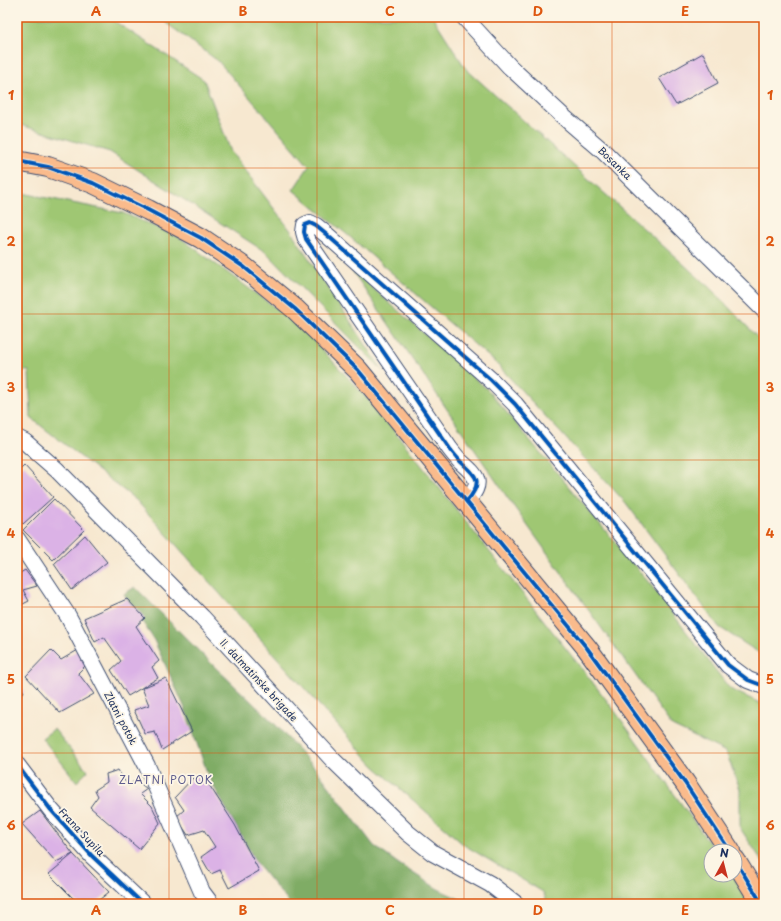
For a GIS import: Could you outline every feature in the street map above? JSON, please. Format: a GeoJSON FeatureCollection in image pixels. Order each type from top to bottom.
{"type":"FeatureCollection","features":[{"type":"Feature","properties":{"kind":"main road"},"geometry":{"type":"LineString","coordinates":[[17,161],[48,167],[93,183],[201,238],[244,267],[295,309],[358,370],[587,648],[685,783],[725,843]]}},
{"type":"Feature","properties":{"kind":"main road"},"geometry":{"type":"LineString","coordinates":[[743,873],[762,904]]}},
{"type":"Feature","properties":{"kind":"street","name":"Bosanka"},"geometry":{"type":"LineString","coordinates":[[464,17],[510,67],[603,151],[764,310]]}},
{"type":"Feature","properties":{"kind":"street"},"geometry":{"type":"LineString","coordinates":[[466,502],[473,494],[476,479],[474,474],[450,450],[306,239],[304,232],[305,225],[310,223],[327,235],[506,394],[728,665],[748,680],[764,686]]}},
{"type":"Feature","properties":{"kind":"street","name":"II. dalmatinske brigade"},"geometry":{"type":"LineString","coordinates":[[17,438],[25,442],[57,470],[202,617],[333,760],[408,833],[433,853],[490,884],[516,904]]}},
{"type":"Feature","properties":{"kind":"street","name":"Zlatni potok"},"geometry":{"type":"LineString","coordinates":[[17,539],[68,616],[147,766],[202,892],[211,904]]}},
{"type":"Feature","properties":{"kind":"street","name":"Frana Supila"},"geometry":{"type":"LineString","coordinates":[[17,765],[56,816],[92,856],[143,904]]}},
{"type":"Feature","properties":{"kind":"green space"},"geometry":{"type":"Polygon","coordinates":[[[17,17],[108,17],[204,80],[231,152],[291,231],[383,371],[267,253],[110,152],[17,124],[17,17]]]}},
{"type":"Feature","properties":{"kind":"green space"},"geometry":{"type":"Polygon","coordinates":[[[158,17],[433,17],[466,69],[710,288],[764,344],[764,656],[719,627],[626,503],[495,362],[293,190],[309,166],[218,61],[158,17]]]}},
{"type":"Feature","properties":{"kind":"green space"},"geometry":{"type":"Polygon","coordinates":[[[17,192],[123,213],[179,237],[300,326],[377,409],[612,707],[709,843],[703,843],[703,883],[738,883],[751,904],[548,904],[543,892],[464,845],[373,765],[136,500],[31,418],[29,371],[17,370],[17,192]]]}},
{"type":"Feature","properties":{"kind":"green space"},"geometry":{"type":"Polygon","coordinates":[[[351,269],[488,390],[650,584],[730,689],[764,705],[764,864],[740,828],[740,789],[726,752],[672,726],[507,497],[351,269]]]}},
{"type":"Feature","properties":{"kind":"green space"},"geometry":{"type":"Polygon","coordinates":[[[135,587],[217,669],[275,724],[316,769],[374,846],[438,889],[470,904],[290,904],[257,864],[209,778],[184,706],[153,638],[124,594],[135,587]]]}},
{"type":"Feature","properties":{"kind":"green space"},"geometry":{"type":"Polygon","coordinates":[[[54,729],[88,771],[77,782],[42,738],[54,729]]]}},
{"type":"Feature","properties":{"kind":"building"},"geometry":{"type":"Polygon","coordinates":[[[703,53],[718,83],[676,105],[659,78],[703,53]]]}},
{"type":"Feature","properties":{"kind":"building"},"geometry":{"type":"Polygon","coordinates":[[[24,465],[53,497],[23,524],[17,517],[17,472],[24,465]]]}},
{"type":"Feature","properties":{"kind":"building"},"geometry":{"type":"Polygon","coordinates":[[[54,499],[84,530],[53,560],[23,530],[54,499]]]}},
{"type":"Feature","properties":{"kind":"building"},"geometry":{"type":"Polygon","coordinates":[[[85,535],[107,562],[72,590],[54,564],[85,535]]]}},
{"type":"Feature","properties":{"kind":"building"},"geometry":{"type":"Polygon","coordinates":[[[25,570],[37,586],[23,590],[29,601],[17,607],[17,575],[25,570]]]}},
{"type":"Feature","properties":{"kind":"building"},"geometry":{"type":"Polygon","coordinates":[[[127,599],[145,618],[136,626],[159,661],[152,667],[158,678],[128,696],[111,670],[121,661],[104,637],[95,642],[84,618],[127,599]]]}},
{"type":"Feature","properties":{"kind":"building"},"geometry":{"type":"Polygon","coordinates":[[[51,650],[61,660],[78,650],[87,664],[78,673],[94,694],[60,713],[26,676],[51,650]]]}},
{"type":"Feature","properties":{"kind":"building"},"geometry":{"type":"Polygon","coordinates":[[[166,678],[192,731],[162,750],[155,732],[145,734],[134,710],[149,705],[142,688],[166,678]]]}},
{"type":"Feature","properties":{"kind":"building"},"geometry":{"type":"Polygon","coordinates":[[[17,681],[24,692],[17,697],[17,681]]]}},
{"type":"Feature","properties":{"kind":"building"},"geometry":{"type":"Polygon","coordinates":[[[118,770],[128,786],[136,780],[147,789],[140,794],[152,806],[160,823],[139,849],[90,807],[98,796],[95,790],[107,782],[106,774],[118,770]]]}},
{"type":"Feature","properties":{"kind":"building"},"geometry":{"type":"Polygon","coordinates":[[[194,777],[204,777],[235,825],[259,871],[229,888],[220,870],[211,874],[201,857],[215,847],[204,830],[188,835],[176,817],[184,810],[175,797],[194,777]]]}},
{"type":"Feature","properties":{"kind":"building"},"geometry":{"type":"Polygon","coordinates":[[[40,811],[73,854],[56,862],[22,824],[40,811]]]}},
{"type":"Feature","properties":{"kind":"building"},"geometry":{"type":"Polygon","coordinates":[[[73,854],[109,892],[94,904],[79,904],[49,874],[73,854]]]}},
{"type":"Feature","properties":{"kind":"cycle path"},"geometry":{"type":"LineString","coordinates":[[17,161],[48,167],[93,183],[201,238],[244,267],[295,309],[358,370],[587,648],[685,783],[725,843]]}},
{"type":"Feature","properties":{"kind":"cycle path"},"geometry":{"type":"LineString","coordinates":[[467,501],[477,484],[475,476],[450,449],[306,239],[304,232],[305,225],[310,223],[327,235],[491,380],[515,404],[728,665],[748,680],[764,686]]}},
{"type":"Feature","properties":{"kind":"cycle path"},"geometry":{"type":"LineString","coordinates":[[17,765],[51,810],[92,856],[143,904]]}},
{"type":"Feature","properties":{"kind":"cycle path"},"geometry":{"type":"LineString","coordinates":[[743,873],[762,904]]}},
{"type":"Feature","properties":{"kind":"district","name":"ZLATNI POTOK"},"geometry":{"type":"Point","coordinates":[166,780]}}]}
